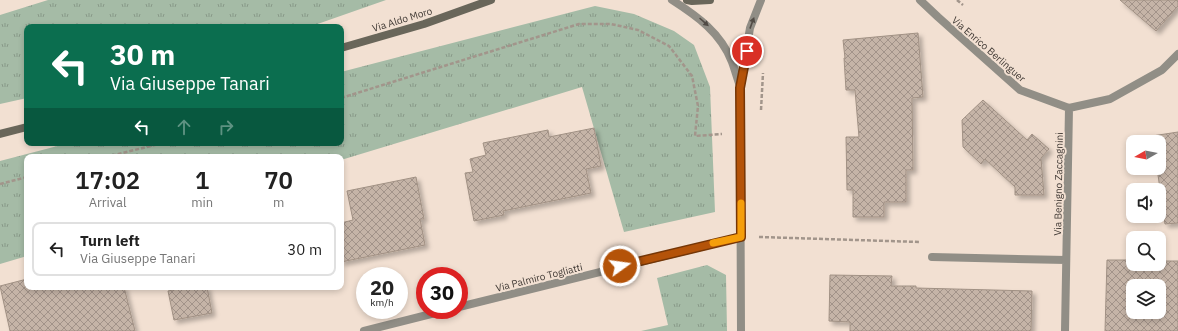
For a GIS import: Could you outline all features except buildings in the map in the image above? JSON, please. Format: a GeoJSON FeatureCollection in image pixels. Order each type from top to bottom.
{"type":"FeatureCollection","features":[{"type":"Feature","properties":{"kind":"main road","name":"Via Aldo Moro"},"geometry":{"type":"LineString","coordinates":[[344,47],[424,24],[491,0]]}},
{"type":"Feature","properties":{"kind":"main road"},"geometry":{"type":"LineString","coordinates":[[687,0],[710,0]]}},
{"type":"Feature","properties":{"kind":"main road"},"geometry":{"type":"LineString","coordinates":[[0,134],[24,129]]}},
{"type":"Feature","properties":{"kind":"street"},"geometry":{"type":"LineString","coordinates":[[672,0],[694,14],[707,25],[721,42],[732,61],[740,88]]}},
{"type":"Feature","properties":{"kind":"street"},"geometry":{"type":"LineString","coordinates":[[741,331],[740,88],[750,28],[761,0]]}},
{"type":"Feature","properties":{"kind":"street","name":"Via Enrico Berlinguer"},"geometry":{"type":"LineString","coordinates":[[920,0],[1020,90],[1069,108]]}},
{"type":"Feature","properties":{"kind":"street"},"geometry":{"type":"LineString","coordinates":[[1069,108],[1110,99],[1162,70],[1178,54]]}},
{"type":"Feature","properties":{"kind":"street","name":"Via Benigno Zaccagnini"},"geometry":{"type":"LineString","coordinates":[[1065,331],[1069,108]]}},
{"type":"Feature","properties":{"kind":"street","name":"Via Palmiro Togliatti"},"geometry":{"type":"LineString","coordinates":[[468,305],[741,237]]}},
{"type":"Feature","properties":{"kind":"street"},"geometry":{"type":"LineString","coordinates":[[932,258],[1066,260]]}},
{"type":"Feature","properties":{"kind":"street"},"geometry":{"type":"LineString","coordinates":[[364,331],[416,318]]}},
{"type":"Feature","properties":{"kind":"path"},"geometry":{"type":"LineString","coordinates":[[957,0],[963,5]]}},
{"type":"Feature","properties":{"kind":"path"},"geometry":{"type":"LineString","coordinates":[[344,97],[579,24],[611,24],[638,30],[669,46],[692,76],[698,106],[695,136],[719,133],[741,135]]}},
{"type":"Feature","properties":{"kind":"path"},"geometry":{"type":"LineString","coordinates":[[760,114],[763,70]]}},
{"type":"Feature","properties":{"kind":"path"},"geometry":{"type":"LineString","coordinates":[[118,154],[151,146]]}},
{"type":"Feature","properties":{"kind":"path"},"geometry":{"type":"LineString","coordinates":[[0,184],[24,178]]}},
{"type":"Feature","properties":{"kind":"path"},"geometry":{"type":"LineString","coordinates":[[741,237],[922,242],[932,258]]}},
{"type":"Feature","properties":{"kind":"green space"},"geometry":{"type":"Polygon","coordinates":[[[48,0],[386,0],[318,24],[24,24],[24,99],[0,104],[0,15],[48,0]]]}},
{"type":"Feature","properties":{"kind":"green space"},"geometry":{"type":"Polygon","coordinates":[[[595,6],[634,14],[674,31],[694,45],[710,87],[715,212],[624,232],[582,87],[344,159],[344,154],[27,154],[58,146],[344,146],[344,71],[595,6]]]}},
{"type":"Feature","properties":{"kind":"green space"},"geometry":{"type":"Polygon","coordinates":[[[24,155],[24,257],[0,264],[0,161],[24,155]]]}},
{"type":"Feature","properties":{"kind":"green space"},"geometry":{"type":"Polygon","coordinates":[[[707,265],[726,275],[727,331],[641,331],[668,325],[657,278],[707,265]]]}},
{"type":"Feature","properties":{"kind":"slow traffic"},"geometry":{"type":"LineString","coordinates":[[713,243],[741,237],[741,203]]}},
{"type":"Feature","properties":{"kind":"route"},"geometry":{"type":"LineString","coordinates":[[620,266],[741,237],[740,88],[747,51]]}}]}
